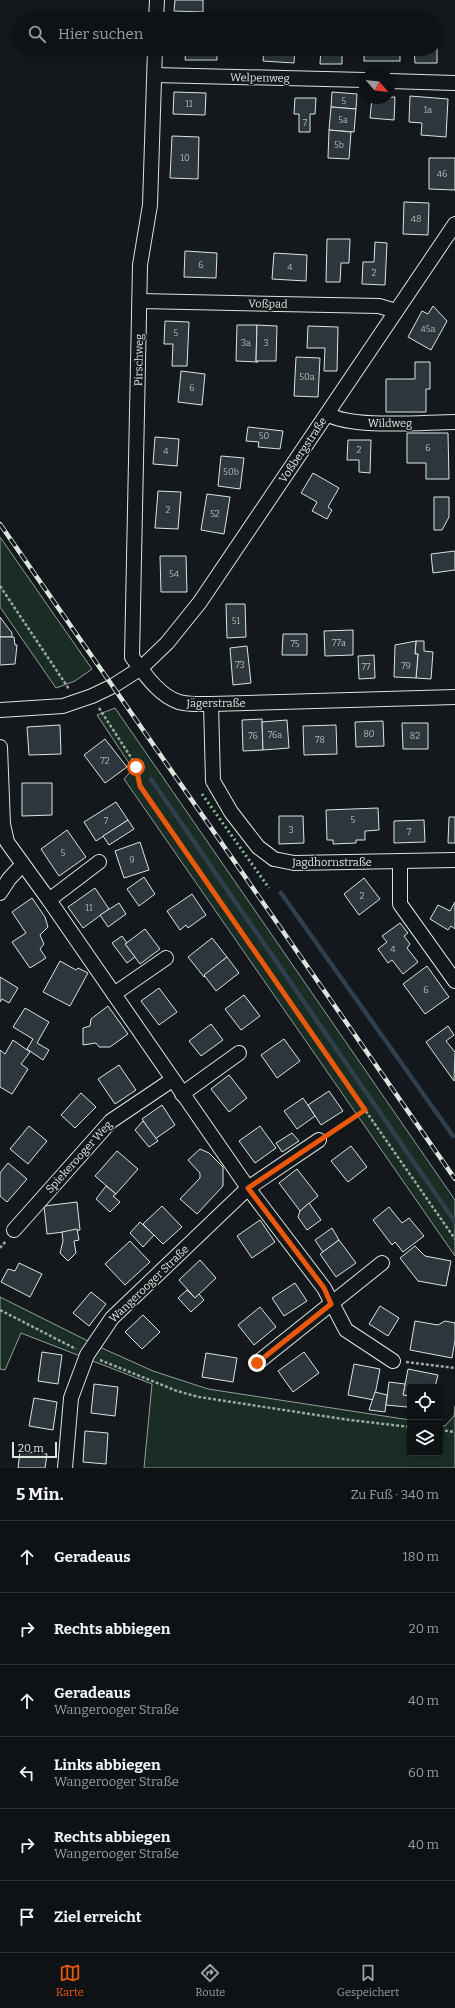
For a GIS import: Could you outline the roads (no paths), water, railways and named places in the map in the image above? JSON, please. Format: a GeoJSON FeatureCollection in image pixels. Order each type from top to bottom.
{"type":"FeatureCollection","features":[{"type":"Feature","properties":{"kind":"street"},"geometry":{"type":"LineString","coordinates":[[156,12],[157,0]]}},
{"type":"Feature","properties":{"kind":"street","name":"Pirschweg"},"geometry":{"type":"LineString","coordinates":[[141,668],[132,657],[140,265],[150,205],[155,56]]}},
{"type":"Feature","properties":{"kind":"street","name":"Welpenweg"},"geometry":{"type":"LineString","coordinates":[[155,75],[359,80]]}},
{"type":"Feature","properties":{"kind":"street"},"geometry":{"type":"LineString","coordinates":[[395,81],[455,82]]}},
{"type":"Feature","properties":{"kind":"street","name":"Voßbergstraße"},"geometry":{"type":"LineString","coordinates":[[141,668],[168,643],[200,602],[455,224]]}},
{"type":"Feature","properties":{"kind":"street","name":"Voßpad"},"geometry":{"type":"LineString","coordinates":[[140,301],[379,306],[396,311]]}},
{"type":"Feature","properties":{"kind":"street","name":"Wildweg"},"geometry":{"type":"LineString","coordinates":[[327,414],[335,419],[353,423],[455,422]]}},
{"type":"Feature","properties":{"kind":"street"},"geometry":{"type":"LineString","coordinates":[[0,710],[63,706],[113,686],[141,668]]}},
{"type":"Feature","properties":{"kind":"street","name":"Jägerstraße"},"geometry":{"type":"LineString","coordinates":[[141,668],[164,694],[180,702],[211,704],[455,697]]}},
{"type":"Feature","properties":{"kind":"street","name":"Jagdhornstraße"},"geometry":{"type":"LineString","coordinates":[[211,704],[213,781],[231,812],[258,847],[274,859],[294,863],[455,860]]}},
{"type":"Feature","properties":{"kind":"street"},"geometry":{"type":"LineString","coordinates":[[0,747],[3,824],[7,842],[22,865],[49,900],[248,1188],[324,1288],[331,1304],[346,1330],[393,1361]]}},
{"type":"Feature","properties":{"kind":"street"},"geometry":{"type":"LineString","coordinates":[[400,861],[400,904],[455,981]]}},
{"type":"Feature","properties":{"kind":"street"},"geometry":{"type":"LineString","coordinates":[[49,900],[99,862]]}},
{"type":"Feature","properties":{"kind":"street"},"geometry":{"type":"LineString","coordinates":[[0,893],[9,879],[22,865]]}},
{"type":"Feature","properties":{"kind":"street"},"geometry":{"type":"LineString","coordinates":[[114,994],[166,958]]}},
{"type":"Feature","properties":{"kind":"street"},"geometry":{"type":"LineString","coordinates":[[182,1094],[239,1053]]}},
{"type":"Feature","properties":{"kind":"street","name":"Spiekerooger Weg"},"geometry":{"type":"LineString","coordinates":[[14,1230],[111,1121],[172,1080]]}},
{"type":"Feature","properties":{"kind":"street","name":"Wangerooger Straße"},"geometry":{"type":"LineString","coordinates":[[65,1468],[71,1398],[87,1354],[112,1318],[248,1188],[319,1140]]}},
{"type":"Feature","properties":{"kind":"street"},"geometry":{"type":"LineString","coordinates":[[257,1363],[382,1263]]}},
{"type":"Feature","properties":{"kind":"waterway"},"geometry":{"type":"LineString","coordinates":[[151,779],[455,1222]]}},
{"type":"Feature","properties":{"kind":"waterway"},"geometry":{"type":"LineString","coordinates":[[281,893],[453,1136]]}},
{"type":"Feature","properties":{"kind":"railway"},"geometry":{"type":"LineString","coordinates":[[0,524],[455,1179]]}}]}
